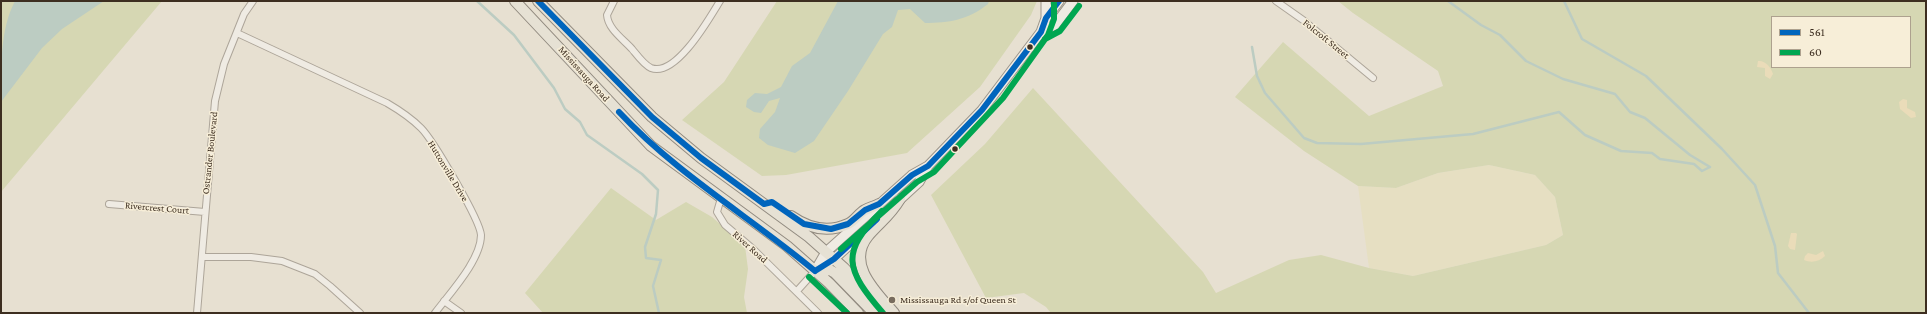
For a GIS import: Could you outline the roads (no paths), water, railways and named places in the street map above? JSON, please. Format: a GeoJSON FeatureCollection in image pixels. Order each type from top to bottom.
{"type":"FeatureCollection","features":[{"type":"Feature","properties":{"kind":"main road","name":"Mississauga Road"},"geometry":{"type":"LineString","coordinates":[[515,1],[651,146],[786,246],[815,271],[858,313]]}},
{"type":"Feature","properties":{"kind":"main road","name":"Mississauga Road"},"geometry":{"type":"LineString","coordinates":[[538,1],[652,117],[701,158],[810,237],[834,259],[886,313]]}},
{"type":"Feature","properties":{"kind":"main road"},"geometry":{"type":"LineString","coordinates":[[1046,1],[1046,18]]}},
{"type":"Feature","properties":{"kind":"main road"},"geometry":{"type":"LineString","coordinates":[[815,271],[834,259],[919,182],[928,166],[987,104],[1041,32],[1046,18],[1059,1]]}},
{"type":"Feature","properties":{"kind":"main road"},"geometry":{"type":"LineString","coordinates":[[1041,32],[1055,25],[1073,1]]}},
{"type":"Feature","properties":{"kind":"main road"},"geometry":{"type":"LineString","coordinates":[[815,271],[826,252],[912,175],[928,166]]}},
{"type":"Feature","properties":{"kind":"main road"},"geometry":{"type":"LineString","coordinates":[[894,313],[866,281],[861,268],[861,252],[868,237],[891,214],[900,199]]}},
{"type":"Feature","properties":{"kind":"main road"},"geometry":{"type":"LineString","coordinates":[[764,204],[772,202],[804,224],[827,228],[848,224],[865,210],[879,204]]}},
{"type":"Feature","properties":{"kind":"main road"},"geometry":{"type":"LineString","coordinates":[[815,271],[830,270],[835,272],[874,313]]}},
{"type":"Feature","properties":{"kind":"street","name":"Ostrander Boulevard"},"geometry":{"type":"LineString","coordinates":[[197,313],[215,102],[224,64],[244,14],[253,1]]}},
{"type":"Feature","properties":{"kind":"street"},"geometry":{"type":"LineString","coordinates":[[614,1],[607,15],[611,26],[647,65],[655,69],[663,68],[687,50],[720,1]]}},
{"type":"Feature","properties":{"kind":"street","name":"Folcroft Street"},"geometry":{"type":"LineString","coordinates":[[1276,1],[1303,20],[1373,78]]}},
{"type":"Feature","properties":{"kind":"street","name":"Huttonville Drive"},"geometry":{"type":"LineString","coordinates":[[237,33],[387,103],[404,113],[422,128],[438,151],[465,199],[476,219],[481,234],[476,257],[436,313]]}},
{"type":"Feature","properties":{"kind":"street","name":"River Road"},"geometry":{"type":"LineString","coordinates":[[721,198],[716,212],[725,225],[752,248],[818,313]]}},
{"type":"Feature","properties":{"kind":"street","name":"Rivercrest Court"},"geometry":{"type":"LineString","coordinates":[[109,204],[205,212]]}},
{"type":"Feature","properties":{"kind":"street"},"geometry":{"type":"LineString","coordinates":[[202,257],[251,257],[282,261],[314,274],[360,313]]}},
{"type":"Feature","properties":{"kind":"street"},"geometry":{"type":"LineString","coordinates":[[797,291],[815,271]]}},
{"type":"Feature","properties":{"kind":"street"},"geometry":{"type":"LineString","coordinates":[[444,301],[461,313]]}},
{"type":"Feature","properties":{"kind":"waterway"},"geometry":{"type":"LineString","coordinates":[[477,1],[514,35],[554,88],[565,109],[580,122],[587,135],[642,174],[658,190],[656,214],[645,247],[646,258],[661,260],[653,286],[659,313]]}},
{"type":"Feature","properties":{"kind":"waterway"},"geometry":{"type":"LineString","coordinates":[[1448,1],[1481,25],[1500,35],[1526,61],[1563,79],[1615,94],[1630,112],[1645,118],[1690,155],[1710,167]]}},
{"type":"Feature","properties":{"kind":"waterway"},"geometry":{"type":"LineString","coordinates":[[1564,1],[1582,39],[1646,76],[1722,149],[1755,185],[1775,246],[1778,273],[1809,313]]}},
{"type":"Feature","properties":{"kind":"waterway"},"geometry":{"type":"LineString","coordinates":[[1252,47],[1257,76],[1265,93],[1304,138],[1317,143],[1361,144],[1473,134],[1559,112],[1585,135],[1621,151],[1652,153],[1660,159],[1694,164],[1702,171],[1710,167]]}},
{"type":"Feature","properties":{"kind":"place","name":"Mississauga Rd s/of Queen St"},"geometry":{"type":"Point","coordinates":[892,300]}}]}
